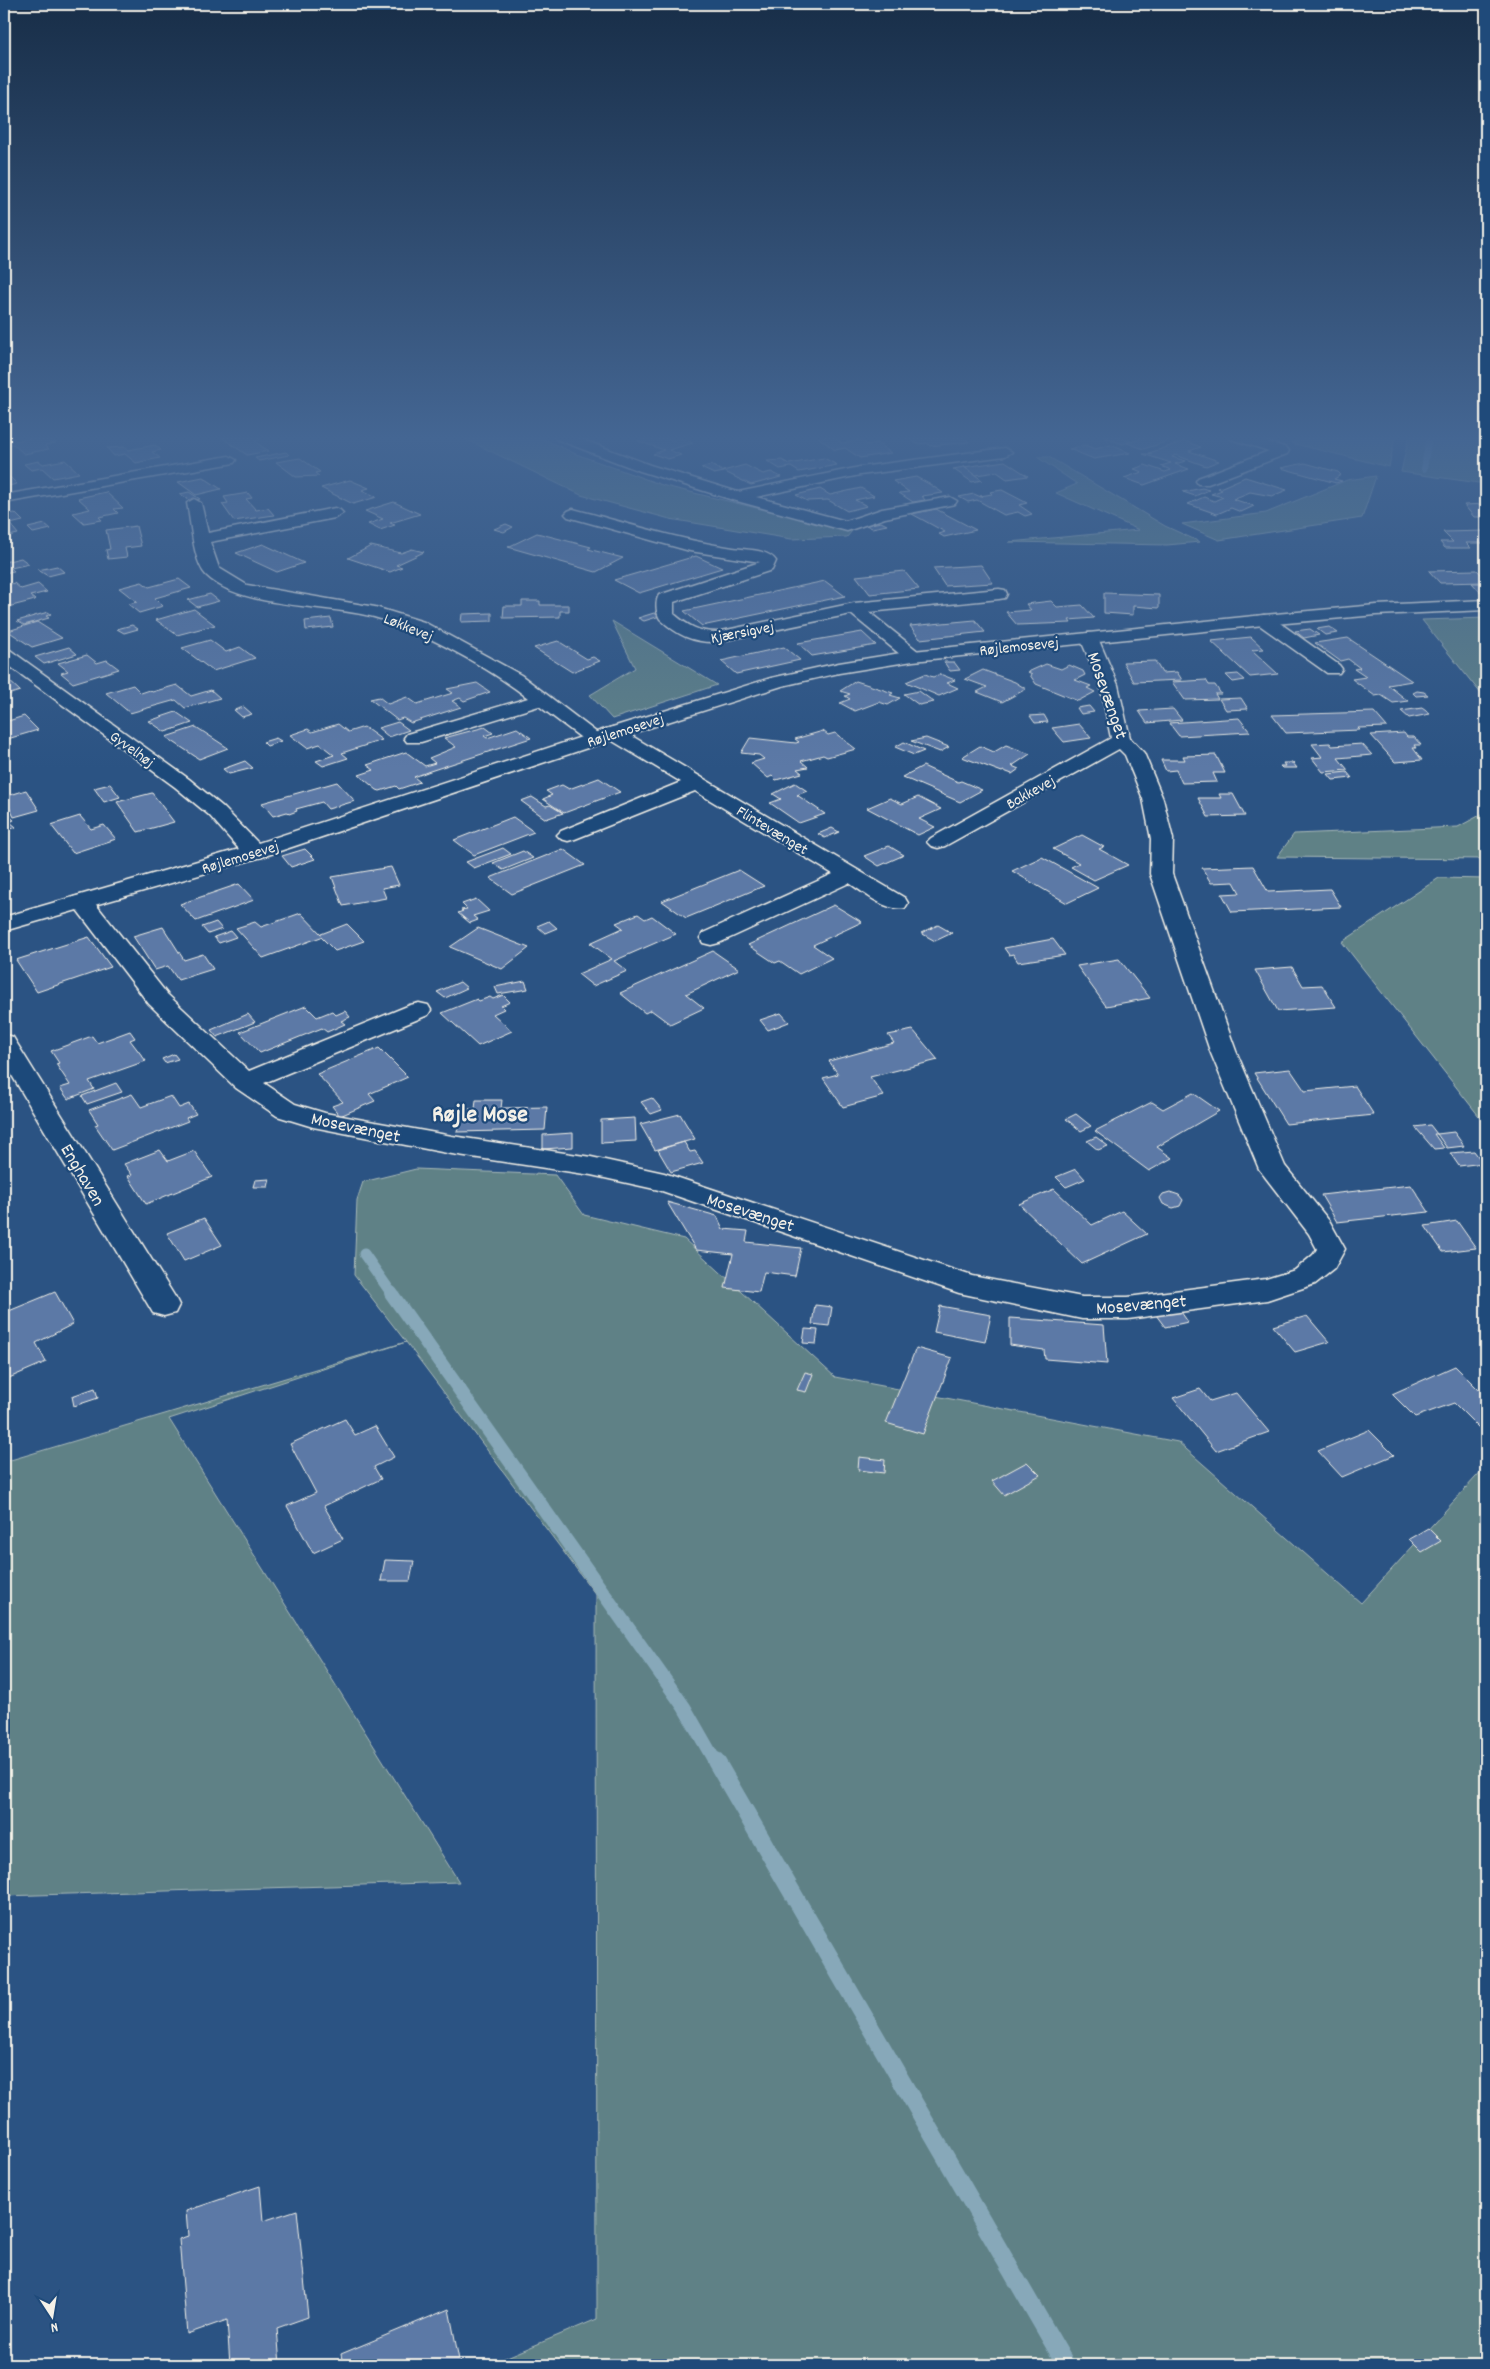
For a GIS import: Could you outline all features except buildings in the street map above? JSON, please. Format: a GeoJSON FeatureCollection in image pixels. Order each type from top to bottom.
{"type":"FeatureCollection","features":[{"type":"Feature","properties":{"kind":"street","name":"Løkkevej"},"geometry":{"type":"LineString","coordinates":[[202,547],[212,571],[224,580],[242,589],[272,596],[375,612],[418,626],[515,679],[540,700],[604,736]]}},
{"type":"Feature","properties":{"kind":"street","name":"Kjærsigvej"},"geometry":{"type":"LineString","coordinates":[[694,547],[762,557],[768,561],[766,567],[665,599],[666,615],[682,629],[701,638],[717,637],[854,608],[999,594]]}},
{"type":"Feature","properties":{"kind":"street","name":"Røjlemosevej"},"geometry":{"type":"LineString","coordinates":[[4,924],[254,852],[604,736],[777,682],[839,668],[913,656],[1264,620],[1376,610],[1486,605]]}},
{"type":"Feature","properties":{"kind":"street"},"geometry":{"type":"LineString","coordinates":[[854,608],[913,656]]}},
{"type":"Feature","properties":{"kind":"street"},"geometry":{"type":"LineString","coordinates":[[1264,620],[1333,670]]}},
{"type":"Feature","properties":{"kind":"street","name":"Mosevænget"},"geometry":{"type":"LineString","coordinates":[[82,902],[158,999],[246,1082],[286,1110],[322,1121],[452,1145],[592,1166],[664,1182],[969,1286],[1042,1302],[1082,1308],[1128,1308],[1267,1289],[1305,1276],[1324,1262],[1331,1249],[1320,1229],[1273,1169],[1223,1051],[1161,874],[1162,839],[1153,799],[1134,752],[1121,740],[1109,685],[1089,638]]}},
{"type":"Feature","properties":{"kind":"street","name":"Gyvelhøj"},"geometry":{"type":"LineString","coordinates":[[4,654],[182,783],[216,811],[254,852]]}},
{"type":"Feature","properties":{"kind":"street"},"geometry":{"type":"LineString","coordinates":[[414,738],[540,700]]}},
{"type":"Feature","properties":{"kind":"street","name":"Flintevænget"},"geometry":{"type":"LineString","coordinates":[[604,736],[697,783],[897,903]]}},
{"type":"Feature","properties":{"kind":"street","name":"Bakkevej"},"geometry":{"type":"LineString","coordinates":[[938,842],[1121,740]]}},
{"type":"Feature","properties":{"kind":"street"},"geometry":{"type":"LineString","coordinates":[[568,835],[697,783]]}},
{"type":"Feature","properties":{"kind":"street"},"geometry":{"type":"LineString","coordinates":[[711,938],[849,874]]}},
{"type":"Feature","properties":{"kind":"street"},"geometry":{"type":"LineString","coordinates":[[246,1082],[418,1010]]}},
{"type":"Feature","properties":{"kind":"street","name":"Enghaven"},"geometry":{"type":"LineString","coordinates":[[4,1042],[164,1305]]}},
{"type":"Feature","properties":{"kind":"green space"},"geometry":{"type":"Polygon","coordinates":[[[1486,618],[1486,700],[1422,620],[1486,618]]]}},
{"type":"Feature","properties":{"kind":"green space"},"geometry":{"type":"Polygon","coordinates":[[[612,621],[717,685],[612,719],[590,695],[635,668],[612,621]]]}},
{"type":"Feature","properties":{"kind":"green space"},"geometry":{"type":"Polygon","coordinates":[[[1486,812],[1486,859],[1277,857],[1294,834],[1458,827],[1486,812]]]}},
{"type":"Feature","properties":{"kind":"green space"},"geometry":{"type":"Polygon","coordinates":[[[1439,878],[1486,879],[1486,1125],[1342,942],[1439,878]]]}},
{"type":"Feature","properties":{"kind":"green space","name":"Røjle Mose"},"geometry":{"type":"Polygon","coordinates":[[[416,1169],[555,1175],[584,1215],[684,1239],[835,1377],[1178,1442],[1361,1603],[1486,1466],[1486,2365],[488,2365],[597,2319],[596,1595],[354,1275],[357,1200],[363,1182],[416,1169]]]}},
{"type":"Feature","properties":{"kind":"green space"},"geometry":{"type":"Polygon","coordinates":[[[406,1342],[169,1419],[459,1882],[4,1896],[4,1462],[406,1342]]]}},
{"type":"Feature","properties":{"kind":"waterway"},"geometry":{"type":"LineString","coordinates":[[364,1254],[392,1294]]}},
{"type":"Feature","properties":{"kind":"waterway"},"geometry":{"type":"LineString","coordinates":[[391,1293],[684,1707],[716,1763]]}},
{"type":"Feature","properties":{"kind":"waterway"},"geometry":{"type":"LineString","coordinates":[[716,1761],[1066,2365]]}},
{"type":"Feature","properties":{"kind":"district","name":"Røjle Mose"},"geometry":{"type":"Point","coordinates":[480,1113]}}]}
